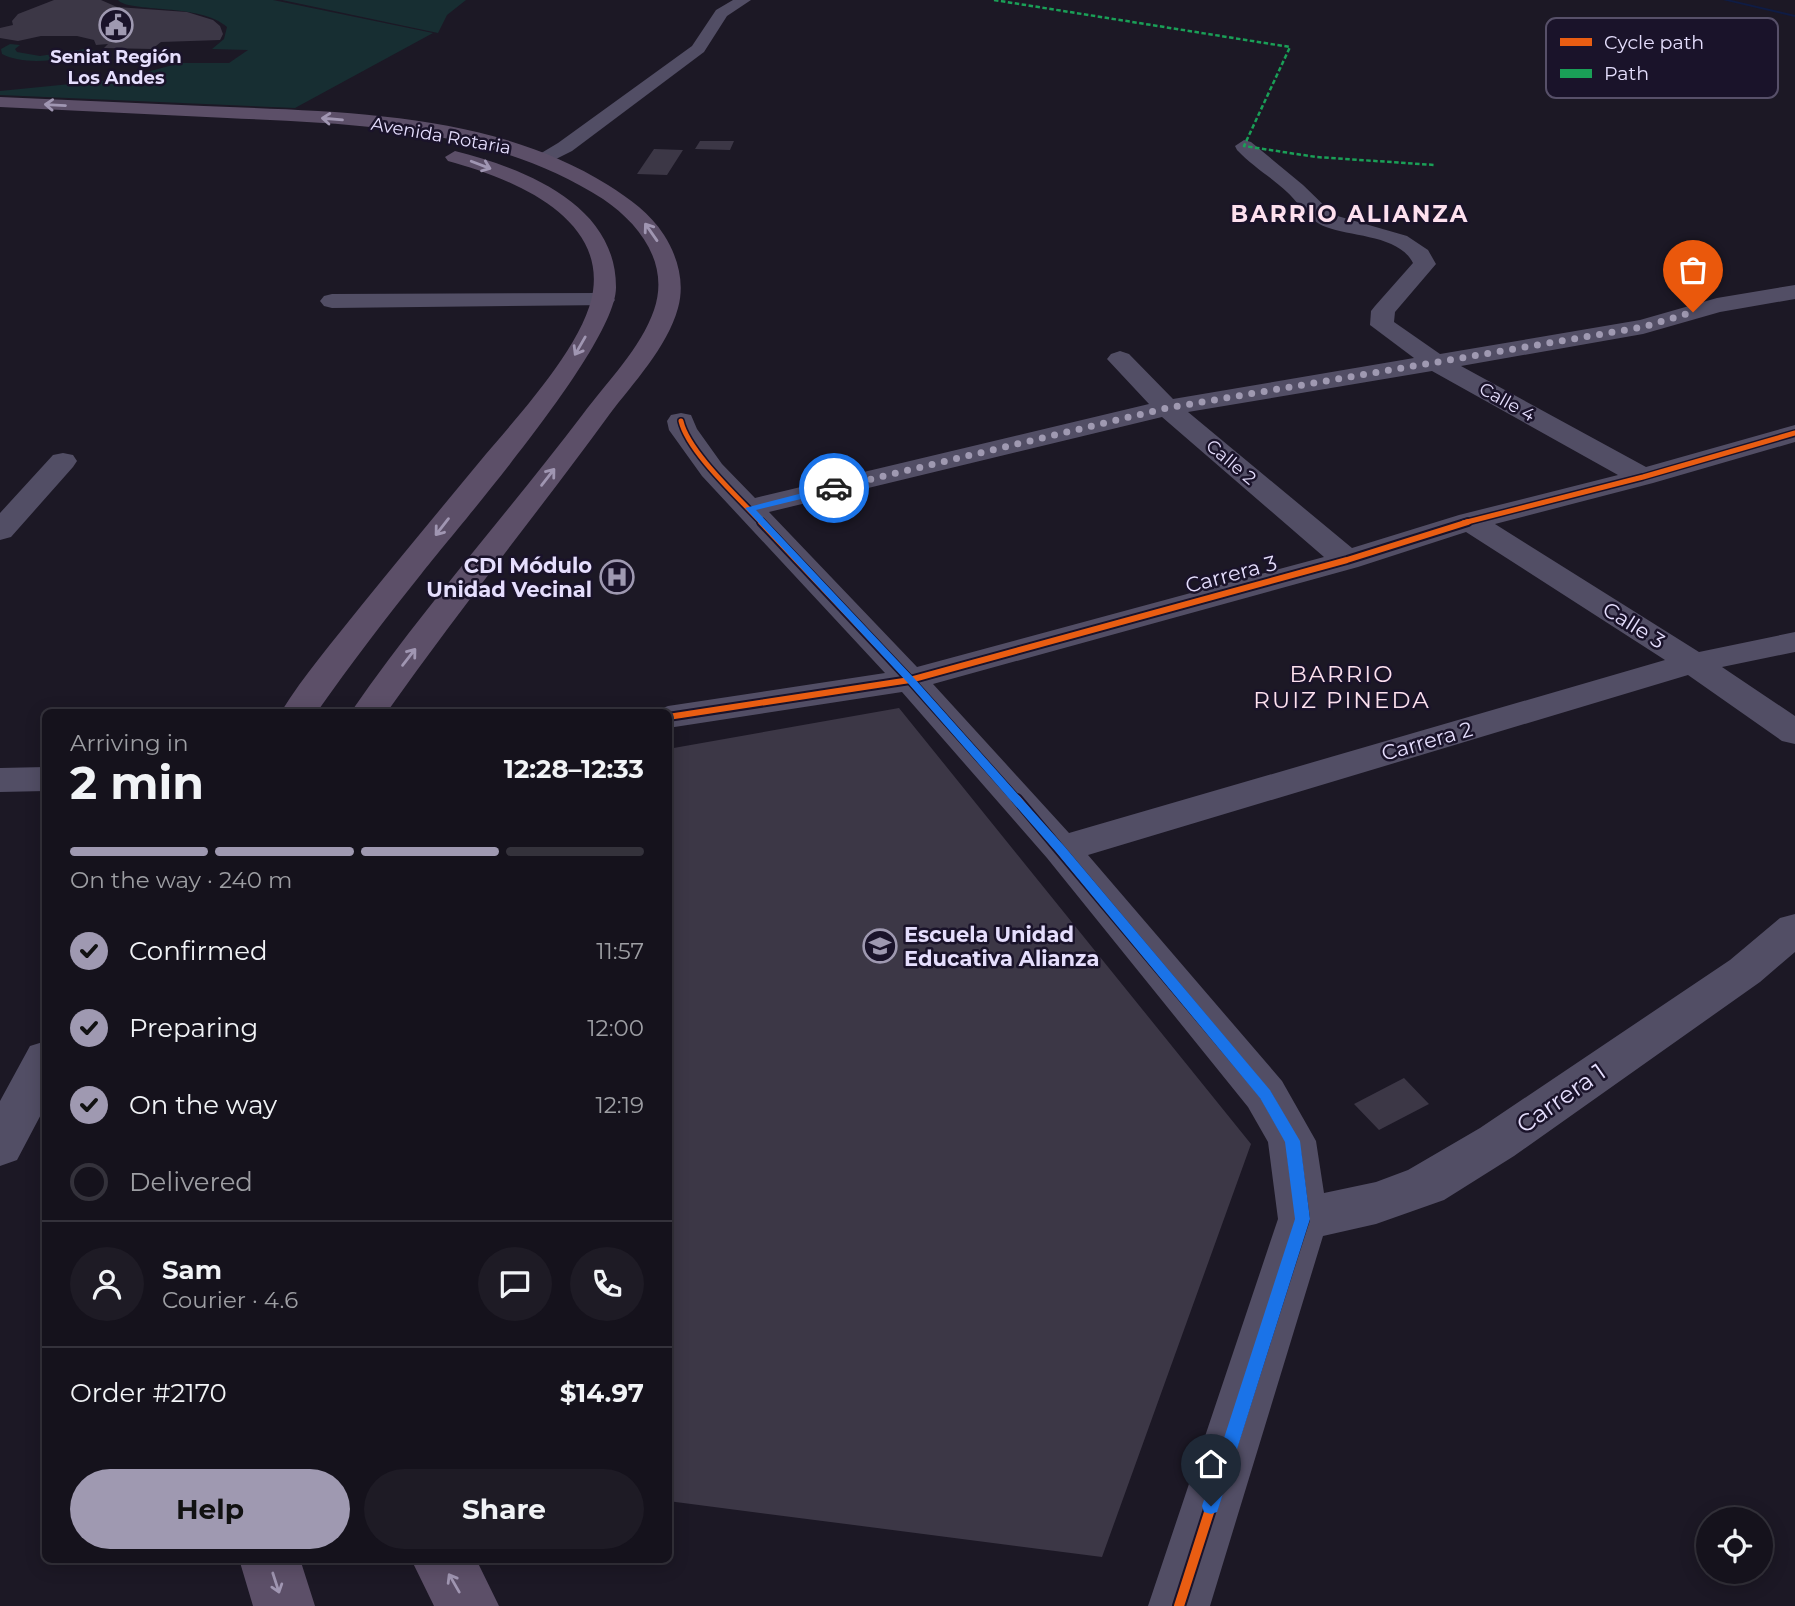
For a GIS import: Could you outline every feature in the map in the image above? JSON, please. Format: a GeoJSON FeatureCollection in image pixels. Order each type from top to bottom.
{"type":"FeatureCollection","features":[{"type":"Feature","properties":{"kind":"main road","name":"Avenida Rotaria"},"geometry":{"type":"LineString","coordinates":[[0,102],[354,121],[474,138],[543,158],[580,175],[612,194],[635,212],[655,233],[665,260],[669,296],[658,328],[371,709]]}},
{"type":"Feature","properties":{"kind":"main road","name":"Avenida Rotaria"},"geometry":{"type":"LineString","coordinates":[[0,119],[336,136],[382,142],[471,161],[532,186],[578,217],[596,246],[603,270],[603,300],[566,371],[301,709]]}},
{"type":"Feature","properties":{"kind":"main road"},"geometry":{"type":"LineString","coordinates":[[270,1563],[284,1606]]}},
{"type":"Feature","properties":{"kind":"main road"},"geometry":{"type":"LineString","coordinates":[[443,1563],[468,1606]]}},
{"type":"Feature","properties":{"kind":"street"},"geometry":{"type":"LineString","coordinates":[[543,158],[565,147],[673,69],[698,48],[721,13],[744,0]]}},
{"type":"Feature","properties":{"kind":"street","name":"Calle 4"},"geometry":{"type":"LineString","coordinates":[[1244,146],[1260,164],[1291,184],[1319,215],[1334,223],[1370,230],[1406,244],[1424,257],[1425,264],[1383,311],[1382,325],[1437,363],[1643,477]]}},
{"type":"Feature","properties":{"kind":"street"},"geometry":{"type":"LineString","coordinates":[[750,508],[1167,408],[1643,327],[1717,305],[1795,292]]}},
{"type":"Feature","properties":{"kind":"street"},"geometry":{"type":"LineString","coordinates":[[332,301],[603,300]]}},
{"type":"Feature","properties":{"kind":"street","name":"Calle 2"},"geometry":{"type":"LineString","coordinates":[[1120,359],[1167,408],[1347,560]]}},
{"type":"Feature","properties":{"kind":"street"},"geometry":{"type":"LineString","coordinates":[[682,426],[696,452],[910,680],[1060,849],[1265,1094],[1292,1141],[1303,1219],[1180,1606]]}},
{"type":"Feature","properties":{"kind":"street","name":"Carrera 3"},"geometry":{"type":"LineString","coordinates":[[672,716],[910,680],[1347,560],[1470,521],[1643,477],[1795,433]]}},
{"type":"Feature","properties":{"kind":"street"},"geometry":{"type":"LineString","coordinates":[[0,531],[63,461]]}},
{"type":"Feature","properties":{"kind":"street","name":"Calle 3"},"geometry":{"type":"LineString","coordinates":[[1470,521],[1693,663],[1795,733]]}},
{"type":"Feature","properties":{"kind":"street","name":"Carrera 2"},"geometry":{"type":"LineString","coordinates":[[1060,849],[1693,663],[1795,642]]}},
{"type":"Feature","properties":{"kind":"street"},"geometry":{"type":"LineString","coordinates":[[0,780],[42,779]]}},
{"type":"Feature","properties":{"kind":"street","name":"Carrera 1"},"geometry":{"type":"LineString","coordinates":[[1303,1219],[1376,1203],[1426,1185],[1497,1142],[1745,971],[1795,929]]}},
{"type":"Feature","properties":{"kind":"street"},"geometry":{"type":"LineString","coordinates":[[0,1146],[42,1067]]}},
{"type":"Feature","properties":{"kind":"green space"},"geometry":{"type":"Polygon","coordinates":[[[118,0],[273,0],[433,33],[295,108],[0,95],[0,91],[121,79],[180,63],[229,63],[248,50],[212,49],[224,39],[227,27],[215,19],[184,11],[125,4],[118,0]]]}},
{"type":"Feature","properties":{"kind":"green space"},"geometry":{"type":"Polygon","coordinates":[[[282,0],[466,0],[447,15],[438,33],[282,0]]]}},
{"type":"Feature","properties":{"kind":"green space"},"geometry":{"type":"Polygon","coordinates":[[[10,44],[20,45],[15,49],[17,52],[40,56],[85,49],[96,51],[61,59],[23,60],[2,54],[1,49],[10,44]]]}},
{"type":"Feature","properties":{"kind":"building","name":"Seniat Región Los Andes"},"geometry":{"type":"Polygon","coordinates":[[[54,0],[101,0],[117,7],[187,12],[213,20],[220,26],[223,34],[220,40],[161,42],[152,49],[104,48],[108,44],[96,45],[94,40],[77,36],[41,36],[18,41],[0,38],[0,28],[13,25],[12,21],[18,14],[54,0]]]}},
{"type":"Feature","properties":{"kind":"building"},"geometry":{"type":"Polygon","coordinates":[[[700,141],[734,141],[730,150],[695,149],[700,141]]]}},
{"type":"Feature","properties":{"kind":"building"},"geometry":{"type":"Polygon","coordinates":[[[654,149],[683,150],[667,175],[637,174],[654,149]]]}},
{"type":"Feature","properties":{"kind":"building","name":"Escuela Unidad Educativa Alianza"},"geometry":{"type":"Polygon","coordinates":[[[899,708],[1251,1144],[1102,1557],[672,1502],[672,748],[899,708]]]}},
{"type":"Feature","properties":{"kind":"building"},"geometry":{"type":"Polygon","coordinates":[[[1404,1078],[1429,1104],[1379,1130],[1354,1104],[1404,1078]]]}},
{"type":"Feature","properties":{"kind":"waterway"},"geometry":{"type":"LineString","coordinates":[[1725,0],[1795,16]]}},
{"type":"Feature","properties":{"kind":"marked path"},"geometry":{"type":"LineString","coordinates":[[994,0],[1290,47],[1244,146],[1316,157],[1435,165]]}},
{"type":"Feature","properties":{"kind":"cycle path"},"geometry":{"type":"LineString","coordinates":[[681,421],[683,430],[712,470],[910,680],[1061,849],[1265,1094],[1292,1141],[1303,1219],[1179,1606]]}},
{"type":"Feature","properties":{"kind":"cycle path"},"geometry":{"type":"LineString","coordinates":[[672,716],[910,680],[1347,560],[1470,521],[1643,477],[1795,433]]}},
{"type":"Feature","properties":{"kind":"way so far"},"geometry":{"type":"LineString","coordinates":[[834,488],[1167,408],[1507,352],[1643,327],[1693,312]]}},
{"type":"Feature","properties":{"kind":"place","name":"Seniat Región Los Andes"},"geometry":{"type":"Point","coordinates":[116,25]}},
{"type":"Feature","properties":{"kind":"place","name":"CDI Módulo Unidad Vecinal"},"geometry":{"type":"Point","coordinates":[617,577]}},
{"type":"Feature","properties":{"kind":"place","name":"Escuela Unidad Educativa Alianza"},"geometry":{"type":"Point","coordinates":[880,946]}},
{"type":"Feature","properties":{"kind":"district","name":"BARRIO ALIANZA"},"geometry":{"type":"Point","coordinates":[1350,214]}},
{"type":"Feature","properties":{"kind":"district","name":"BARRIO RUIZ PINEDA"},"geometry":{"type":"Point","coordinates":[1342,687]}},
{"type":"Feature","properties":{"kind":"route"},"geometry":{"type":"LineString","coordinates":[[834,488],[750,508],[910,680],[1060,849],[1265,1094],[1292,1141],[1303,1219],[1211,1506]]}}]}
